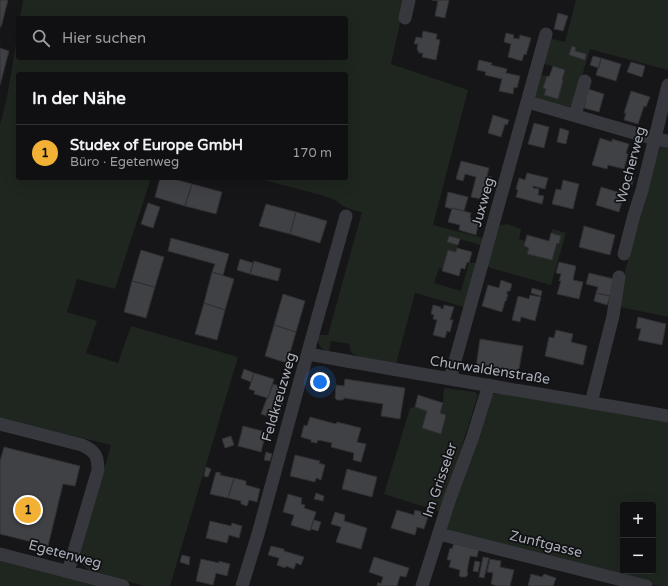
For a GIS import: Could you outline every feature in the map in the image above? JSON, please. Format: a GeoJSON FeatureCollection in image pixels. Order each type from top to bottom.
{"type":"FeatureCollection","features":[{"type":"Feature","properties":{"kind":"street"},"geometry":{"type":"LineString","coordinates":[[405,18],[409,0]]}},
{"type":"Feature","properties":{"kind":"street","name":"Juxweg"},"geometry":{"type":"LineString","coordinates":[[450,379],[546,34]]}},
{"type":"Feature","properties":{"kind":"street"},"geometry":{"type":"LineString","coordinates":[[575,115],[585,81]]}},
{"type":"Feature","properties":{"kind":"street","name":"Wocherweg"},"geometry":{"type":"LineString","coordinates":[[624,254],[642,190],[662,140],[668,85]]}},
{"type":"Feature","properties":{"kind":"street"},"geometry":{"type":"LineString","coordinates":[[528,102],[662,140]]}},
{"type":"Feature","properties":{"kind":"street","name":"Feldkreuzweg"},"geometry":{"type":"LineString","coordinates":[[242,586],[258,534],[346,216]]}},
{"type":"Feature","properties":{"kind":"street"},"geometry":{"type":"LineString","coordinates":[[591,403],[613,316],[619,277]]}},
{"type":"Feature","properties":{"kind":"street","name":"Churwaldenstraße"},"geometry":{"type":"LineString","coordinates":[[308,354],[668,416]]}},
{"type":"Feature","properties":{"kind":"street","name":"Im Grisseler"},"geometry":{"type":"LineString","coordinates":[[422,586],[449,501],[472,439],[489,385]]}},
{"type":"Feature","properties":{"kind":"street"},"geometry":{"type":"LineString","coordinates":[[0,424],[82,445],[90,449],[95,454],[98,461],[98,470],[68,572]]}},
{"type":"Feature","properties":{"kind":"street","name":"Zunftgasse"},"geometry":{"type":"LineString","coordinates":[[439,534],[646,586]]}},
{"type":"Feature","properties":{"kind":"street","name":"Egetenweg"},"geometry":{"type":"LineString","coordinates":[[0,554],[123,586]]}},
{"type":"Feature","properties":{"kind":"shaded area"},"geometry":{"type":"Polygon","coordinates":[[[23,0],[405,0],[391,64],[468,90],[433,225],[483,238],[481,245],[449,236],[448,242],[458,245],[456,252],[443,269],[439,268],[434,283],[461,291],[469,263],[477,263],[464,307],[415,293],[396,364],[366,359],[355,355],[350,351],[350,344],[331,341],[329,352],[321,348],[318,341],[318,335],[328,335],[362,212],[352,210],[330,198],[321,195],[264,180],[348,180],[348,72],[16,72],[16,180],[150,180],[115,289],[77,279],[67,312],[97,321],[86,353],[118,363],[131,326],[238,357],[170,586],[144,586],[89,571],[82,564],[80,555],[111,445],[0,418],[0,125],[7,97],[16,44],[16,60],[348,60],[348,16],[20,16],[23,0]]]}},
{"type":"Feature","properties":{"kind":"shaded area"},"geometry":{"type":"Polygon","coordinates":[[[576,0],[668,0],[668,70],[590,49],[572,110],[532,99],[538,74],[547,76],[544,95],[558,99],[565,70],[541,63],[548,38],[565,42],[576,0]]]}},
{"type":"Feature","properties":{"kind":"shaded area"},"geometry":{"type":"Polygon","coordinates":[[[662,144],[668,144],[668,317],[620,307],[617,304],[639,215],[659,148],[662,144]]]}},
{"type":"Feature","properties":{"kind":"shaded area"},"geometry":{"type":"Polygon","coordinates":[[[507,224],[521,229],[519,239],[525,241],[524,246],[529,248],[527,254],[552,260],[557,243],[559,243],[561,236],[551,233],[552,229],[566,233],[551,285],[488,266],[498,227],[507,224]]]}},
{"type":"Feature","properties":{"kind":"shaded area"},"geometry":{"type":"Polygon","coordinates":[[[444,388],[475,392],[478,395],[441,512],[384,494],[410,408],[415,407],[427,411],[422,428],[441,434],[446,415],[440,413],[443,403],[444,388]]]}},
{"type":"Feature","properties":{"kind":"shaded area"},"geometry":{"type":"Polygon","coordinates":[[[494,394],[503,394],[668,422],[668,586],[659,586],[571,564],[446,530],[446,526],[492,395],[494,394]]]}},
{"type":"Feature","properties":{"kind":"shaded area"},"geometry":{"type":"Polygon","coordinates":[[[0,559],[104,586],[0,586],[0,559]]]}},
{"type":"Feature","properties":{"kind":"building"},"geometry":{"type":"Polygon","coordinates":[[[0,0],[8,0],[1,27],[0,27],[0,0]]]}},
{"type":"Feature","properties":{"kind":"building"},"geometry":{"type":"Polygon","coordinates":[[[432,0],[449,0],[445,18],[435,16],[438,1],[432,0]]]}},
{"type":"Feature","properties":{"kind":"building"},"geometry":{"type":"Polygon","coordinates":[[[558,13],[568,16],[563,31],[554,29],[558,13]]]}},
{"type":"Feature","properties":{"kind":"building"},"geometry":{"type":"Polygon","coordinates":[[[423,31],[437,34],[436,39],[440,40],[436,60],[422,57],[423,53],[419,53],[417,49],[418,44],[414,44],[416,37],[422,38],[423,31]]]}},
{"type":"Feature","properties":{"kind":"building"},"geometry":{"type":"Polygon","coordinates":[[[506,33],[514,35],[513,38],[519,39],[520,35],[531,38],[526,55],[524,54],[522,61],[508,57],[511,44],[504,42],[506,33]]]}},
{"type":"Feature","properties":{"kind":"building"},"geometry":{"type":"Polygon","coordinates":[[[572,46],[576,48],[575,51],[586,54],[585,60],[569,55],[572,46]]]}},
{"type":"Feature","properties":{"kind":"building"},"geometry":{"type":"Polygon","coordinates":[[[0,48],[9,51],[0,85],[0,48]]]}},
{"type":"Feature","properties":{"kind":"building"},"geometry":{"type":"Polygon","coordinates":[[[593,56],[601,58],[599,68],[590,65],[593,56]]]}},
{"type":"Feature","properties":{"kind":"building"},"geometry":{"type":"Polygon","coordinates":[[[601,58],[621,64],[616,81],[596,75],[601,58]]]}},
{"type":"Feature","properties":{"kind":"building"},"geometry":{"type":"Polygon","coordinates":[[[479,60],[507,69],[506,73],[520,76],[517,88],[514,87],[513,94],[499,91],[502,79],[485,75],[486,72],[477,70],[479,60]]]}},
{"type":"Feature","properties":{"kind":"building"},"geometry":{"type":"Polygon","coordinates":[[[631,62],[645,66],[642,77],[627,72],[631,62]]]}},
{"type":"Feature","properties":{"kind":"building"},"geometry":{"type":"Polygon","coordinates":[[[553,66],[565,70],[558,99],[544,95],[546,89],[543,88],[547,76],[549,77],[553,66]]]}},
{"type":"Feature","properties":{"kind":"building"},"geometry":{"type":"Polygon","coordinates":[[[588,89],[604,94],[599,112],[584,108],[588,89]]]}},
{"type":"Feature","properties":{"kind":"building"},"geometry":{"type":"Polygon","coordinates":[[[631,91],[650,97],[646,107],[644,106],[638,124],[624,120],[626,113],[624,113],[631,91]]]}},
{"type":"Feature","properties":{"kind":"building"},"geometry":{"type":"Polygon","coordinates":[[[493,115],[509,120],[507,125],[505,124],[501,137],[488,133],[493,115]]]}},
{"type":"Feature","properties":{"kind":"building"},"geometry":{"type":"Polygon","coordinates":[[[534,123],[549,127],[544,148],[528,144],[534,123]]]}},
{"type":"Feature","properties":{"kind":"building"},"geometry":{"type":"Polygon","coordinates":[[[560,128],[569,131],[566,144],[557,142],[560,128]]]}},
{"type":"Feature","properties":{"kind":"building"},"geometry":{"type":"Polygon","coordinates":[[[600,138],[612,142],[612,139],[629,144],[624,169],[608,165],[607,169],[592,165],[600,138]]]}},
{"type":"Feature","properties":{"kind":"building"},"geometry":{"type":"Polygon","coordinates":[[[461,161],[489,168],[487,176],[492,177],[486,200],[471,197],[476,177],[465,174],[463,181],[456,179],[461,161]]]}},
{"type":"Feature","properties":{"kind":"building"},"geometry":{"type":"Polygon","coordinates":[[[527,173],[548,178],[545,189],[533,186],[533,188],[539,189],[538,195],[544,196],[542,204],[516,197],[518,190],[516,189],[519,178],[525,180],[527,173]]]}},
{"type":"Feature","properties":{"kind":"building"},"geometry":{"type":"Polygon","coordinates":[[[627,175],[634,177],[632,185],[625,183],[627,175]]]}},
{"type":"Feature","properties":{"kind":"building"},"geometry":{"type":"Polygon","coordinates":[[[159,180],[177,180],[192,184],[185,206],[155,197],[159,180]]]}},
{"type":"Feature","properties":{"kind":"building"},"geometry":{"type":"Polygon","coordinates":[[[563,180],[579,184],[573,209],[552,204],[556,189],[561,190],[563,180]]]}},
{"type":"Feature","properties":{"kind":"building"},"geometry":{"type":"Polygon","coordinates":[[[192,184],[222,192],[216,214],[185,206],[192,184]]]}},
{"type":"Feature","properties":{"kind":"building"},"geometry":{"type":"Polygon","coordinates":[[[601,187],[624,194],[619,212],[596,205],[601,187]]]}},
{"type":"Feature","properties":{"kind":"building"},"geometry":{"type":"Polygon","coordinates":[[[448,192],[468,197],[464,211],[445,207],[448,192]]]}},
{"type":"Feature","properties":{"kind":"building"},"geometry":{"type":"Polygon","coordinates":[[[148,203],[160,207],[153,228],[141,224],[148,203]]]}},
{"type":"Feature","properties":{"kind":"building"},"geometry":{"type":"Polygon","coordinates":[[[266,204],[296,212],[290,234],[259,226],[266,204]]]}},
{"type":"Feature","properties":{"kind":"building"},"geometry":{"type":"Polygon","coordinates":[[[452,208],[471,213],[470,218],[479,221],[476,235],[459,230],[460,225],[448,222],[452,208]]]}},
{"type":"Feature","properties":{"kind":"building"},"geometry":{"type":"Polygon","coordinates":[[[296,212],[327,221],[320,243],[290,234],[296,212]]]}},
{"type":"Feature","properties":{"kind":"building"},"geometry":{"type":"Polygon","coordinates":[[[584,226],[615,235],[610,255],[579,247],[584,226]]]}},
{"type":"Feature","properties":{"kind":"building"},"geometry":{"type":"Polygon","coordinates":[[[551,233],[561,236],[559,244],[557,243],[552,260],[527,254],[529,248],[524,246],[527,235],[549,241],[551,233]]]}},
{"type":"Feature","properties":{"kind":"building"},"geometry":{"type":"Polygon","coordinates":[[[449,236],[460,239],[458,245],[447,242],[449,236]]]}},
{"type":"Feature","properties":{"kind":"building"},"geometry":{"type":"Polygon","coordinates":[[[171,238],[229,254],[223,275],[212,272],[215,264],[168,251],[171,238]]]}},
{"type":"Feature","properties":{"kind":"building"},"geometry":{"type":"Polygon","coordinates":[[[457,248],[472,252],[469,263],[467,262],[465,269],[461,268],[459,276],[442,271],[448,250],[456,252],[457,248]]]}},
{"type":"Feature","properties":{"kind":"building"},"geometry":{"type":"Polygon","coordinates":[[[141,250],[164,257],[155,287],[132,281],[141,250]]]}},
{"type":"Feature","properties":{"kind":"building"},"geometry":{"type":"Polygon","coordinates":[[[240,259],[253,263],[250,274],[237,270],[240,259]]]}},
{"type":"Feature","properties":{"kind":"building"},"geometry":{"type":"Polygon","coordinates":[[[254,261],[281,269],[278,281],[250,274],[254,261]]]}},
{"type":"Feature","properties":{"kind":"building"},"geometry":{"type":"Polygon","coordinates":[[[559,262],[576,266],[573,280],[583,282],[579,299],[557,294],[561,281],[559,281],[561,274],[556,273],[559,262]]]}},
{"type":"Feature","properties":{"kind":"building"},"geometry":{"type":"Polygon","coordinates":[[[212,272],[234,279],[225,310],[204,303],[212,272]]]}},
{"type":"Feature","properties":{"kind":"building"},"geometry":{"type":"Polygon","coordinates":[[[589,273],[614,279],[610,296],[596,293],[598,287],[586,284],[589,273]]]}},
{"type":"Feature","properties":{"kind":"building"},"geometry":{"type":"Polygon","coordinates":[[[501,280],[512,284],[510,291],[506,294],[508,294],[502,312],[482,306],[488,285],[499,288],[501,280]]]}},
{"type":"Feature","properties":{"kind":"building"},"geometry":{"type":"Polygon","coordinates":[[[132,281],[155,287],[146,318],[124,312],[132,281]]]}},
{"type":"Feature","properties":{"kind":"building"},"geometry":{"type":"Polygon","coordinates":[[[532,288],[542,291],[541,296],[531,293],[532,288]]]}},
{"type":"Feature","properties":{"kind":"building"},"geometry":{"type":"Polygon","coordinates":[[[596,293],[610,296],[607,305],[594,301],[596,293]]]}},
{"type":"Feature","properties":{"kind":"building"},"geometry":{"type":"Polygon","coordinates":[[[283,294],[305,301],[296,332],[274,325],[283,294]]]}},
{"type":"Feature","properties":{"kind":"building"},"geometry":{"type":"Polygon","coordinates":[[[530,295],[541,297],[535,321],[521,317],[520,322],[512,320],[518,296],[529,299],[530,295]]]}},
{"type":"Feature","properties":{"kind":"building"},"geometry":{"type":"Polygon","coordinates":[[[204,303],[225,310],[217,340],[195,334],[204,303]]]}},
{"type":"Feature","properties":{"kind":"building"},"geometry":{"type":"Polygon","coordinates":[[[433,305],[443,309],[444,305],[454,307],[450,320],[453,320],[450,332],[447,331],[445,338],[433,335],[437,320],[433,319],[434,315],[431,314],[433,305]]]}},
{"type":"Feature","properties":{"kind":"building"},"geometry":{"type":"Polygon","coordinates":[[[638,317],[666,324],[662,345],[638,340],[641,329],[636,328],[638,317]]]}},
{"type":"Feature","properties":{"kind":"building"},"geometry":{"type":"Polygon","coordinates":[[[274,325],[296,332],[287,363],[265,356],[274,325]]]}},
{"type":"Feature","properties":{"kind":"building"},"geometry":{"type":"Polygon","coordinates":[[[556,330],[573,334],[571,342],[587,346],[583,365],[545,356],[549,337],[554,338],[556,330]]]}},
{"type":"Feature","properties":{"kind":"building"},"geometry":{"type":"Polygon","coordinates":[[[480,339],[523,346],[518,375],[476,367],[480,339]]]}},
{"type":"Feature","properties":{"kind":"building"},"geometry":{"type":"Polygon","coordinates":[[[244,369],[254,373],[251,382],[241,378],[244,369]]]}},
{"type":"Feature","properties":{"kind":"building"},"geometry":{"type":"Polygon","coordinates":[[[254,373],[274,379],[268,398],[254,394],[255,391],[249,389],[254,373]]]}},
{"type":"Feature","properties":{"kind":"building"},"geometry":{"type":"Polygon","coordinates":[[[345,379],[405,388],[400,419],[381,416],[383,404],[344,398],[343,400],[337,400],[335,398],[336,385],[344,386],[345,379]]]}},
{"type":"Feature","properties":{"kind":"building"},"geometry":{"type":"Polygon","coordinates":[[[273,384],[286,390],[278,420],[261,414],[273,384]]]}},
{"type":"Feature","properties":{"kind":"building"},"geometry":{"type":"Polygon","coordinates":[[[418,395],[443,403],[440,413],[446,415],[441,434],[422,428],[427,411],[415,407],[418,395]]]}},
{"type":"Feature","properties":{"kind":"building"},"geometry":{"type":"Polygon","coordinates":[[[310,417],[336,424],[337,422],[361,428],[357,442],[366,444],[361,462],[353,460],[354,453],[331,447],[332,443],[318,440],[317,443],[311,442],[311,440],[301,437],[304,425],[307,426],[310,417]]]}},
{"type":"Feature","properties":{"kind":"building"},"geometry":{"type":"Polygon","coordinates":[[[243,426],[266,432],[261,452],[238,446],[243,426]]]}},
{"type":"Feature","properties":{"kind":"building"},"geometry":{"type":"Polygon","coordinates":[[[231,436],[234,445],[225,448],[222,439],[231,436]]]}},
{"type":"Feature","properties":{"kind":"building"},"geometry":{"type":"Polygon","coordinates":[[[4,447],[80,466],[75,486],[63,484],[48,546],[0,534],[0,461],[4,447]]]}},
{"type":"Feature","properties":{"kind":"building"},"geometry":{"type":"Polygon","coordinates":[[[266,452],[272,454],[270,461],[264,460],[266,452]]]}},
{"type":"Feature","properties":{"kind":"building"},"geometry":{"type":"Polygon","coordinates":[[[295,455],[320,461],[319,463],[325,465],[321,480],[316,478],[315,482],[290,476],[295,455]]]}},
{"type":"Feature","properties":{"kind":"building"},"geometry":{"type":"Polygon","coordinates":[[[206,467],[211,469],[208,477],[204,476],[206,467]]]}},
{"type":"Feature","properties":{"kind":"building"},"geometry":{"type":"Polygon","coordinates":[[[347,469],[377,477],[372,497],[342,489],[347,469]]]}},
{"type":"Feature","properties":{"kind":"building"},"geometry":{"type":"Polygon","coordinates":[[[216,472],[221,473],[220,475],[234,478],[228,498],[210,494],[216,472]]]}},
{"type":"Feature","properties":{"kind":"building"},"geometry":{"type":"Polygon","coordinates":[[[234,478],[246,481],[246,485],[260,489],[257,502],[249,500],[247,506],[241,504],[241,501],[228,498],[234,478]]]}},
{"type":"Feature","properties":{"kind":"building"},"geometry":{"type":"Polygon","coordinates":[[[316,493],[324,496],[323,501],[314,499],[316,493]]]}},
{"type":"Feature","properties":{"kind":"building"},"geometry":{"type":"Polygon","coordinates":[[[288,494],[302,498],[301,504],[305,505],[304,508],[316,512],[310,531],[291,525],[294,515],[283,512],[288,494]]]}},
{"type":"Feature","properties":{"kind":"building"},"geometry":{"type":"Polygon","coordinates":[[[397,510],[414,515],[415,510],[429,514],[424,529],[417,527],[415,535],[391,528],[397,510]]]}},
{"type":"Feature","properties":{"kind":"building"},"geometry":{"type":"Polygon","coordinates":[[[335,512],[345,515],[344,521],[367,528],[361,549],[336,542],[341,527],[331,524],[335,512]]]}},
{"type":"Feature","properties":{"kind":"building"},"geometry":{"type":"Polygon","coordinates":[[[314,520],[321,522],[318,531],[311,529],[314,520]]]}},
{"type":"Feature","properties":{"kind":"building"},"geometry":{"type":"Polygon","coordinates":[[[210,521],[231,526],[232,523],[242,526],[239,538],[229,535],[227,543],[206,538],[210,521]]]}},
{"type":"Feature","properties":{"kind":"building"},"geometry":{"type":"Polygon","coordinates":[[[454,542],[479,548],[477,557],[470,556],[467,571],[468,573],[465,577],[459,576],[460,570],[449,567],[451,560],[447,560],[450,548],[452,549],[454,542]]]}},
{"type":"Feature","properties":{"kind":"building"},"geometry":{"type":"Polygon","coordinates":[[[271,546],[284,549],[284,551],[304,557],[301,565],[296,563],[294,569],[277,565],[279,558],[268,555],[271,546]]]}},
{"type":"Feature","properties":{"kind":"building"},"geometry":{"type":"Polygon","coordinates":[[[182,555],[190,557],[189,565],[180,562],[182,555]]]}},
{"type":"Feature","properties":{"kind":"building"},"geometry":{"type":"Polygon","coordinates":[[[374,557],[409,568],[406,577],[400,576],[397,586],[377,586],[378,582],[381,584],[383,577],[369,572],[374,557]]]}},
{"type":"Feature","properties":{"kind":"building"},"geometry":{"type":"Polygon","coordinates":[[[483,557],[489,558],[484,578],[479,577],[483,557]]]}},
{"type":"Feature","properties":{"kind":"building"},"geometry":{"type":"Polygon","coordinates":[[[201,559],[230,564],[227,576],[216,573],[213,585],[196,581],[201,559]]]}},
{"type":"Feature","properties":{"kind":"building"},"geometry":{"type":"Polygon","coordinates":[[[490,559],[501,561],[500,567],[514,570],[510,586],[497,586],[491,584],[493,573],[487,572],[490,559]]]}},
{"type":"Feature","properties":{"kind":"building"},"geometry":{"type":"Polygon","coordinates":[[[475,561],[480,562],[478,572],[473,571],[475,561]]]}},
{"type":"Feature","properties":{"kind":"building"},"geometry":{"type":"Polygon","coordinates":[[[531,574],[542,577],[544,574],[556,578],[553,586],[528,586],[531,574]]]}},
{"type":"Feature","properties":{"kind":"place","name":"Studex of Europe GmbH"},"geometry":{"type":"Point","coordinates":[28,510]}}]}
